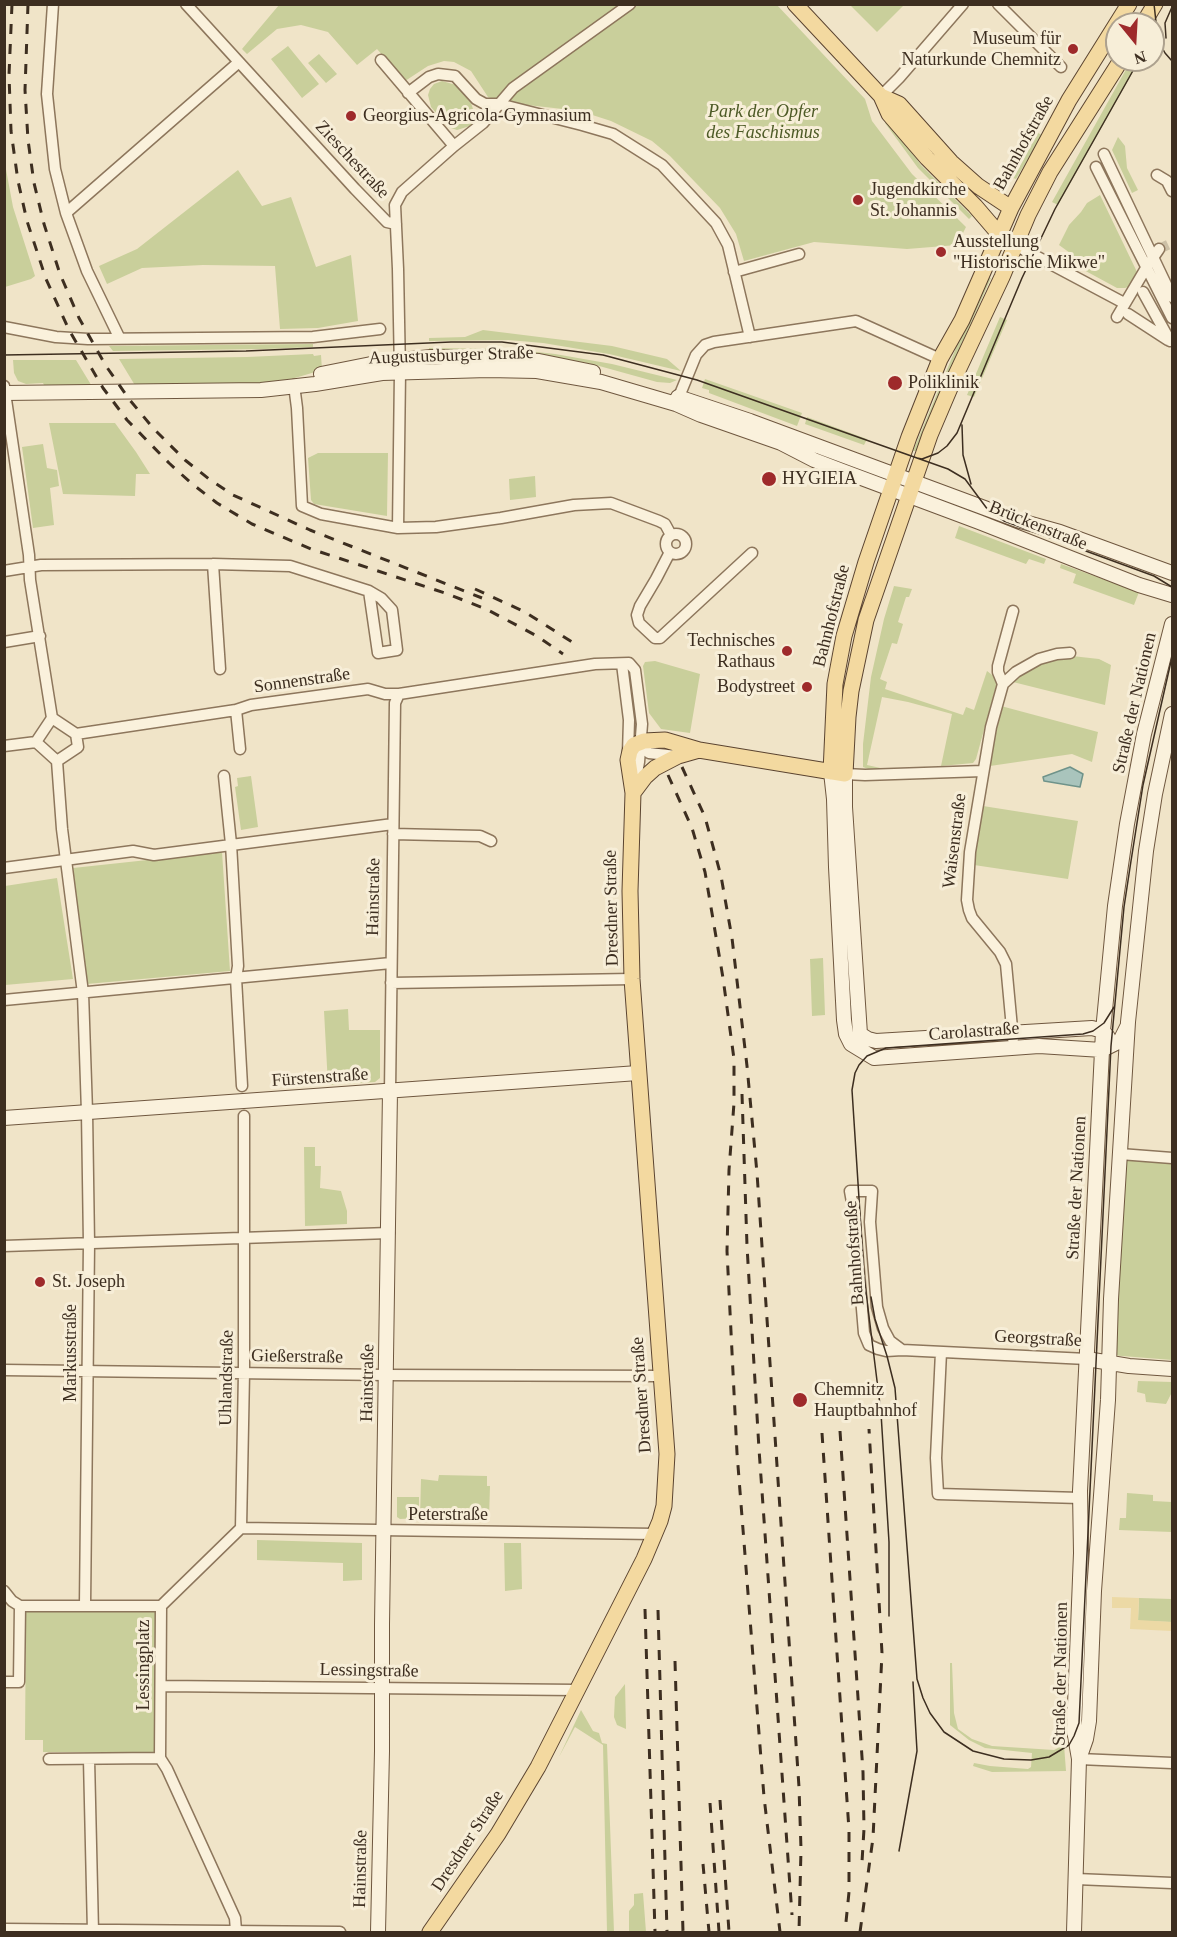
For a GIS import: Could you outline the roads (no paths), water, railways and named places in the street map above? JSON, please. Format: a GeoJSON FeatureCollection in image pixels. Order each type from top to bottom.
{"type":"FeatureCollection","features":[{"type":"Feature","properties":{"kind":"main road"},"geometry":{"type":"LineString","coordinates":[[795,4],[881,96],[889,114],[906,133],[1006,231],[1017,246]]}},
{"type":"Feature","properties":{"kind":"main road","name":"Bahnhofstraße"},"geometry":{"type":"LineString","coordinates":[[860,1034],[845,807],[838,773],[834,693],[844,636],[893,481],[940,359],[1006,231],[1011,208],[1064,109],[1129,4]]}},
{"type":"Feature","properties":{"kind":"main road","name":"Bahnhofstraße"},"geometry":{"type":"LineString","coordinates":[[846,1034],[834,799],[861,643],[872,603],[930,435],[952,381],[1050,172],[1112,72]]}},
{"type":"Feature","properties":{"kind":"main road"},"geometry":{"type":"LineString","coordinates":[[881,96],[898,104],[951,162],[978,186],[1011,208]]}},
{"type":"Feature","properties":{"kind":"main road","name":"Bahnhofstraße"},"geometry":{"type":"LineString","coordinates":[[1006,231],[1028,215]]}},
{"type":"Feature","properties":{"kind":"main road","name":"Augustusburger Straße"},"geometry":{"type":"LineString","coordinates":[[5,390],[261,390],[375,374],[400,366],[537,370],[602,382],[678,401],[701,416],[781,443],[831,467],[893,481]]}},
{"type":"Feature","properties":{"kind":"main road","name":"Brückenstraße"},"geometry":{"type":"LineString","coordinates":[[893,481],[914,481],[998,513],[1060,532],[1173,573]]}},
{"type":"Feature","properties":{"kind":"main road","name":"Brückenstraße"},"geometry":{"type":"LineString","coordinates":[[893,481],[909,496],[1139,585],[1173,595]]}},
{"type":"Feature","properties":{"kind":"main road","name":"Straße der Nationen"},"geometry":{"type":"LineString","coordinates":[[1074,1932],[1079,1759],[1074,1730],[1081,1553],[1080,1498],[1108,1047],[1103,1031],[1115,906],[1127,824],[1144,734],[1173,624]]}},
{"type":"Feature","properties":{"kind":"main road","name":"Straße der Nationen"},"geometry":{"type":"LineString","coordinates":[[1079,1759],[1089,1721],[1095,1570],[1108,1400],[1108,1363],[1128,1022],[1146,851],[1155,794],[1173,714]]}},
{"type":"Feature","properties":{"kind":"main road","name":"Waisenstraße"},"geometry":{"type":"LineString","coordinates":[[640,744],[648,740],[665,741],[699,750],[838,773]]}},
{"type":"Feature","properties":{"kind":"main road","name":"Dresdner Straße"},"geometry":{"type":"LineString","coordinates":[[430,1932],[512,1811],[577,1690],[655,1533],[664,1506],[667,1473],[632,980],[630,891],[633,793],[628,760],[632,748],[640,744]]}},
{"type":"Feature","properties":{"kind":"main road","name":"Waisenstraße"},"geometry":{"type":"LineString","coordinates":[[678,756],[699,750]]}},
{"type":"Feature","properties":{"kind":"main road"},"geometry":{"type":"LineString","coordinates":[[633,793],[651,772],[678,756]]}},
{"type":"Feature","properties":{"kind":"main road"},"geometry":{"type":"LineString","coordinates":[[1124,1074],[1122,1060],[1108,1047],[1124,1035],[1128,1022]]}},
{"type":"Feature","properties":{"kind":"main road","name":"Carolastraße"},"geometry":{"type":"LineString","coordinates":[[846,1034],[850,1044],[874,1058],[1013,1041],[1092,1028],[1103,1031]]}},
{"type":"Feature","properties":{"kind":"main road","name":"Carolastraße"},"geometry":{"type":"LineString","coordinates":[[860,1034],[876,1041],[1013,1041],[1039,1046],[1108,1047]]}},
{"type":"Feature","properties":{"kind":"main road","name":"Fürstenstraße"},"geometry":{"type":"LineString","coordinates":[[4,1118],[638,1073]]}},
{"type":"Feature","properties":{"kind":"main road","name":"Hainstraße"},"geometry":{"type":"LineString","coordinates":[[378,1932],[390,1091]]}},
{"type":"Feature","properties":{"kind":"main road","name":"Georgstraße"},"geometry":{"type":"LineString","coordinates":[[1087,1359],[1173,1369]]}},
{"type":"Feature","properties":{"kind":"street"},"geometry":{"type":"LineString","coordinates":[[53,4],[47,94],[55,169],[66,213],[87,271],[119,337]]}},
{"type":"Feature","properties":{"kind":"street","name":"Zieschestraße"},"geometry":{"type":"LineString","coordinates":[[186,4],[387,222],[396,224]]}},
{"type":"Feature","properties":{"kind":"street"},"geometry":{"type":"LineString","coordinates":[[398,528],[400,366],[394,205],[402,192],[483,123],[513,88],[630,4]]}},
{"type":"Feature","properties":{"kind":"street"},"geometry":{"type":"LineString","coordinates":[[881,96],[963,4]]}},
{"type":"Feature","properties":{"kind":"street"},"geometry":{"type":"LineString","coordinates":[[998,4],[1061,67]]}},
{"type":"Feature","properties":{"kind":"street"},"geometry":{"type":"LineString","coordinates":[[381,60],[454,146]]}},
{"type":"Feature","properties":{"kind":"street"},"geometry":{"type":"LineString","coordinates":[[66,213],[239,62]]}},
{"type":"Feature","properties":{"kind":"street"},"geometry":{"type":"LineString","coordinates":[[408,93],[429,77],[438,74],[455,76],[476,99],[485,104],[499,104],[613,135],[662,165],[716,223],[728,245],[750,337]]}},
{"type":"Feature","properties":{"kind":"street"},"geometry":{"type":"LineString","coordinates":[[1104,154],[1156,253],[1173,297]]}},
{"type":"Feature","properties":{"kind":"street"},"geometry":{"type":"LineString","coordinates":[[1096,167],[1173,318]]}},
{"type":"Feature","properties":{"kind":"street"},"geometry":{"type":"LineString","coordinates":[[1157,175],[1167,181],[1173,191]]}},
{"type":"Feature","properties":{"kind":"street"},"geometry":{"type":"LineString","coordinates":[[1017,246],[1097,288],[1171,342]]}},
{"type":"Feature","properties":{"kind":"street"},"geometry":{"type":"LineString","coordinates":[[1117,317],[1126,308],[1156,253]]}},
{"type":"Feature","properties":{"kind":"street"},"geometry":{"type":"LineString","coordinates":[[734,272],[799,254]]}},
{"type":"Feature","properties":{"kind":"street"},"geometry":{"type":"LineString","coordinates":[[1143,292],[1171,342]]}},
{"type":"Feature","properties":{"kind":"street"},"geometry":{"type":"LineString","coordinates":[[678,401],[696,355],[705,345],[714,342],[856,321],[940,359]]}},
{"type":"Feature","properties":{"kind":"street"},"geometry":{"type":"LineString","coordinates":[[4,327],[56,337],[88,339],[313,337],[399,327]]}},
{"type":"Feature","properties":{"kind":"street"},"geometry":{"type":"LineString","coordinates":[[294,385],[302,506],[321,514],[398,528],[436,527],[574,505],[611,503],[665,524],[671,535]]}},
{"type":"Feature","properties":{"kind":"street"},"geometry":{"type":"LineString","coordinates":[[4,746],[36,742],[52,718],[5,390]]}},
{"type":"Feature","properties":{"kind":"street"},"geometry":{"type":"LineString","coordinates":[[681,534],[686,539],[687,545],[681,553],[670,552],[666,542],[671,535],[681,534]]}},
{"type":"Feature","properties":{"kind":"street"},"geometry":{"type":"LineString","coordinates":[[670,552],[637,615],[639,623],[655,638],[660,638],[752,553]]}},
{"type":"Feature","properties":{"kind":"street"},"geometry":{"type":"LineString","coordinates":[[213,564],[220,669]]}},
{"type":"Feature","properties":{"kind":"street"},"geometry":{"type":"LineString","coordinates":[[4,571],[29,566],[213,564],[290,566],[369,591],[381,598],[392,610],[397,650],[378,653],[369,591]]}},
{"type":"Feature","properties":{"kind":"street","name":"Waisenstraße"},"geometry":{"type":"LineString","coordinates":[[1013,611],[998,672],[1003,684],[995,709],[983,771],[970,852],[967,900],[972,918],[1000,952],[1006,964],[1013,1041]]}},
{"type":"Feature","properties":{"kind":"street"},"geometry":{"type":"LineString","coordinates":[[4,642],[40,636]]}},
{"type":"Feature","properties":{"kind":"street"},"geometry":{"type":"LineString","coordinates":[[1003,684],[1016,672],[1039,659],[1070,653]]}},
{"type":"Feature","properties":{"kind":"street","name":"Dresdner Straße"},"geometry":{"type":"LineString","coordinates":[[622,664],[629,663],[635,670],[642,724],[633,793]]}},
{"type":"Feature","properties":{"kind":"street"},"geometry":{"type":"LineString","coordinates":[[622,664],[629,725],[628,760]]}},
{"type":"Feature","properties":{"kind":"street","name":"Sonnenstraße"},"geometry":{"type":"LineString","coordinates":[[76,734],[368,688],[385,694],[399,694],[587,665],[622,664]]}},
{"type":"Feature","properties":{"kind":"street","name":"Hainstraße"},"geometry":{"type":"LineString","coordinates":[[390,1091],[395,703],[399,694]]}},
{"type":"Feature","properties":{"kind":"street"},"geometry":{"type":"LineString","coordinates":[[236,710],[240,749]]}},
{"type":"Feature","properties":{"kind":"street"},"geometry":{"type":"LineString","coordinates":[[36,742],[57,761],[78,747],[76,734],[52,718]]}},
{"type":"Feature","properties":{"kind":"street"},"geometry":{"type":"LineString","coordinates":[[629,725],[640,744]]}},
{"type":"Feature","properties":{"kind":"street","name":"Waisenstraße"},"geometry":{"type":"LineString","coordinates":[[640,744],[655,755],[678,756]]}},
{"type":"Feature","properties":{"kind":"street","name":"Markusstraße"},"geometry":{"type":"LineString","coordinates":[[57,761],[66,858],[83,993],[87,1112],[88,1371],[85,1605]]}},
{"type":"Feature","properties":{"kind":"street","name":"Waisenstraße"},"geometry":{"type":"LineString","coordinates":[[838,773],[865,775],[983,771]]}},
{"type":"Feature","properties":{"kind":"street"},"geometry":{"type":"LineString","coordinates":[[224,776],[231,844],[242,1086]]}},
{"type":"Feature","properties":{"kind":"street"},"geometry":{"type":"LineString","coordinates":[[4,868],[66,858],[133,851],[154,855],[231,844],[393,829]]}},
{"type":"Feature","properties":{"kind":"street","name":"Hainstraße"},"geometry":{"type":"LineString","coordinates":[[393,829],[480,836],[491,842]]}},
{"type":"Feature","properties":{"kind":"street"},"geometry":{"type":"LineString","coordinates":[[4,1000],[391,963]]}},
{"type":"Feature","properties":{"kind":"street"},"geometry":{"type":"LineString","coordinates":[[391,983],[632,980]]}},
{"type":"Feature","properties":{"kind":"street","name":"Uhlandstraße"},"geometry":{"type":"LineString","coordinates":[[241,1528],[244,1373],[244,1116]]}},
{"type":"Feature","properties":{"kind":"street"},"geometry":{"type":"LineString","coordinates":[[1120,1154],[1173,1158]]}},
{"type":"Feature","properties":{"kind":"street","name":"Bahnhofstraße"},"geometry":{"type":"LineString","coordinates":[[850,1191],[872,1191],[870,1222],[877,1307],[883,1328],[890,1341],[902,1350],[878,1349],[866,1341],[855,1214],[850,1191]]}},
{"type":"Feature","properties":{"kind":"street"},"geometry":{"type":"LineString","coordinates":[[4,1246],[388,1233]]}},
{"type":"Feature","properties":{"kind":"street","name":"Georgstraße"},"geometry":{"type":"LineString","coordinates":[[902,1350],[1087,1359]]}},
{"type":"Feature","properties":{"kind":"street"},"geometry":{"type":"LineString","coordinates":[[941,1353],[936,1458],[938,1494],[1080,1498]]}},
{"type":"Feature","properties":{"kind":"street","name":"Gießerstraße"},"geometry":{"type":"LineString","coordinates":[[4,1370],[661,1376]]}},
{"type":"Feature","properties":{"kind":"street"},"geometry":{"type":"LineString","coordinates":[[161,1606],[241,1528]]}},
{"type":"Feature","properties":{"kind":"street","name":"Peterstraße"},"geometry":{"type":"LineString","coordinates":[[241,1528],[655,1533]]}},
{"type":"Feature","properties":{"kind":"street"},"geometry":{"type":"LineString","coordinates":[[4,1591],[12,1601],[20,1606],[18,1682],[4,1682]]}},
{"type":"Feature","properties":{"kind":"street","name":"Lessingplatz"},"geometry":{"type":"LineString","coordinates":[[20,1606],[161,1606],[160,1758]]}},
{"type":"Feature","properties":{"kind":"street","name":"Lessingstraße"},"geometry":{"type":"LineString","coordinates":[[160,1686],[577,1690]]}},
{"type":"Feature","properties":{"kind":"street"},"geometry":{"type":"LineString","coordinates":[[49,1759],[160,1758],[234,1918],[236,1931]]}},
{"type":"Feature","properties":{"kind":"street"},"geometry":{"type":"LineString","coordinates":[[89,1759],[93,1931]]}},
{"type":"Feature","properties":{"kind":"street"},"geometry":{"type":"LineString","coordinates":[[1079,1759],[1173,1763]]}},
{"type":"Feature","properties":{"kind":"street"},"geometry":{"type":"LineString","coordinates":[[1076,1879],[1173,1883]]}},
{"type":"Feature","properties":{"kind":"street"},"geometry":{"type":"LineString","coordinates":[[4,1929],[340,1932]]}},
{"type":"Feature","properties":{"kind":"water"},"geometry":{"type":"Polygon","coordinates":[[[1070,767],[1083,774],[1080,787],[1044,781],[1043,777],[1070,767]]]}},
{"type":"Feature","properties":{"kind":"tunnel"},"geometry":{"type":"LineString","coordinates":[[1159,249],[1172,243]]}},
{"type":"Feature","properties":{"kind":"tram line"},"geometry":{"type":"LineString","coordinates":[[1154,4],[1158,40],[1172,61]]}},
{"type":"Feature","properties":{"kind":"tram line"},"geometry":{"type":"LineString","coordinates":[[1166,38],[1165,23],[1172,7]]}},
{"type":"Feature","properties":{"kind":"tram line"},"geometry":{"type":"LineString","coordinates":[[917,458],[922,459],[938,453],[957,433],[1022,278],[1055,209],[1132,72]]}},
{"type":"Feature","properties":{"kind":"tram line"},"geometry":{"type":"LineString","coordinates":[[4,355],[246,351],[451,342],[502,342],[603,355],[697,380],[948,469],[965,479],[988,510],[1004,521],[1154,576],[1172,587]]}},
{"type":"Feature","properties":{"kind":"tram line"},"geometry":{"type":"LineString","coordinates":[[962,425],[963,455],[971,484]]}},
{"type":"Feature","properties":{"kind":"tram line"},"geometry":{"type":"LineString","coordinates":[[871,1297],[895,1388],[917,1679],[923,1698],[930,1713],[944,1732],[973,1751],[1004,1759],[1031,1760],[1049,1757],[1069,1745],[1079,1723],[1111,1046],[1124,907],[1131,861],[1143,785],[1172,657]]}},
{"type":"Feature","properties":{"kind":"tram line"},"geometry":{"type":"LineString","coordinates":[[889,1616],[889,1542],[881,1413],[864,1276],[852,1090],[855,1073],[867,1056],[886,1048],[1083,1034],[1093,1031],[1104,1023],[1114,1007]]}},
{"type":"Feature","properties":{"kind":"tram line"},"geometry":{"type":"LineString","coordinates":[[899,1851],[917,1751],[913,1682]]}},
{"type":"Feature","properties":{"kind":"railway"},"geometry":{"type":"LineString","coordinates":[[12,4],[9,75],[11,131],[18,181],[27,221],[46,279],[69,330],[103,388],[127,420],[191,483],[217,503],[252,524],[311,549],[445,593],[486,609],[537,636],[563,654]]}},
{"type":"Feature","properties":{"kind":"railway"},"geometry":{"type":"LineString","coordinates":[[28,4],[25,90],[28,140],[34,183],[44,224],[60,274],[79,318],[106,366],[129,399],[153,428],[185,460],[233,495],[310,530],[482,598]]}},
{"type":"Feature","properties":{"kind":"railway"},"geometry":{"type":"LineString","coordinates":[[475,589],[525,612],[572,642]]}},
{"type":"Feature","properties":{"kind":"railway"},"geometry":{"type":"LineString","coordinates":[[682,767],[705,817],[721,876],[732,938],[747,1066],[757,1173],[799,1787],[801,1849],[799,1932]]}},
{"type":"Feature","properties":{"kind":"railway"},"geometry":{"type":"LineString","coordinates":[[668,775],[692,828],[705,872],[734,1059],[727,1251],[737,1453],[764,1797],[780,1932]]}},
{"type":"Feature","properties":{"kind":"railway"},"geometry":{"type":"LineString","coordinates":[[742,1094],[747,1246],[759,1449],[792,1915]]}},
{"type":"Feature","properties":{"kind":"railway"},"geometry":{"type":"LineString","coordinates":[[860,1932],[873,1838],[882,1653],[869,1429]]}},
{"type":"Feature","properties":{"kind":"railway"},"geometry":{"type":"LineString","coordinates":[[840,1431],[863,1772],[862,1862]]}},
{"type":"Feature","properties":{"kind":"railway"},"geometry":{"type":"LineString","coordinates":[[822,1433],[849,1830],[849,1892],[845,1932]]}},
{"type":"Feature","properties":{"kind":"railway"},"geometry":{"type":"LineString","coordinates":[[645,1609],[655,1932]]}},
{"type":"Feature","properties":{"kind":"railway"},"geometry":{"type":"LineString","coordinates":[[658,1610],[667,1932]]}},
{"type":"Feature","properties":{"kind":"railway"},"geometry":{"type":"LineString","coordinates":[[675,1661],[683,1932]]}},
{"type":"Feature","properties":{"kind":"railway"},"geometry":{"type":"LineString","coordinates":[[720,1800],[729,1932]]}},
{"type":"Feature","properties":{"kind":"railway"},"geometry":{"type":"LineString","coordinates":[[710,1803],[719,1932]]}},
{"type":"Feature","properties":{"kind":"railway"},"geometry":{"type":"LineString","coordinates":[[703,1864],[709,1932]]}},
{"type":"Feature","properties":{"kind":"place","name":"Museum für Naturkunde Chemnitz"},"geometry":{"type":"Point","coordinates":[1073,49]}},
{"type":"Feature","properties":{"kind":"place","name":"Georgius-Agricola-Gymnasium"},"geometry":{"type":"Point","coordinates":[351,116]}},
{"type":"Feature","properties":{"kind":"place","name":"Jugendkirche St. Johannis"},"geometry":{"type":"Point","coordinates":[858,200]}},
{"type":"Feature","properties":{"kind":"place","name":"Ausstellung \"Historische Mikwe\""},"geometry":{"type":"Point","coordinates":[941,252]}},
{"type":"Feature","properties":{"kind":"place","name":"Poliklinik"},"geometry":{"type":"Point","coordinates":[895,383]}},
{"type":"Feature","properties":{"kind":"place","name":"HYGIEIA"},"geometry":{"type":"Point","coordinates":[769,479]}},
{"type":"Feature","properties":{"kind":"place","name":"Technisches Rathaus"},"geometry":{"type":"Point","coordinates":[787,651]}},
{"type":"Feature","properties":{"kind":"place","name":"Bodystreet"},"geometry":{"type":"Point","coordinates":[807,687]}},
{"type":"Feature","properties":{"kind":"place","name":"St. Joseph"},"geometry":{"type":"Point","coordinates":[40,1282]}},
{"type":"Feature","properties":{"kind":"place","name":"Chemnitz Hauptbahnhof"},"geometry":{"type":"Point","coordinates":[800,1400]}},
{"type":"Feature","properties":{"kind":"park label","name":"Park der Opfer des Faschismus"},"geometry":{"type":"Point","coordinates":[763,122]}}]}
